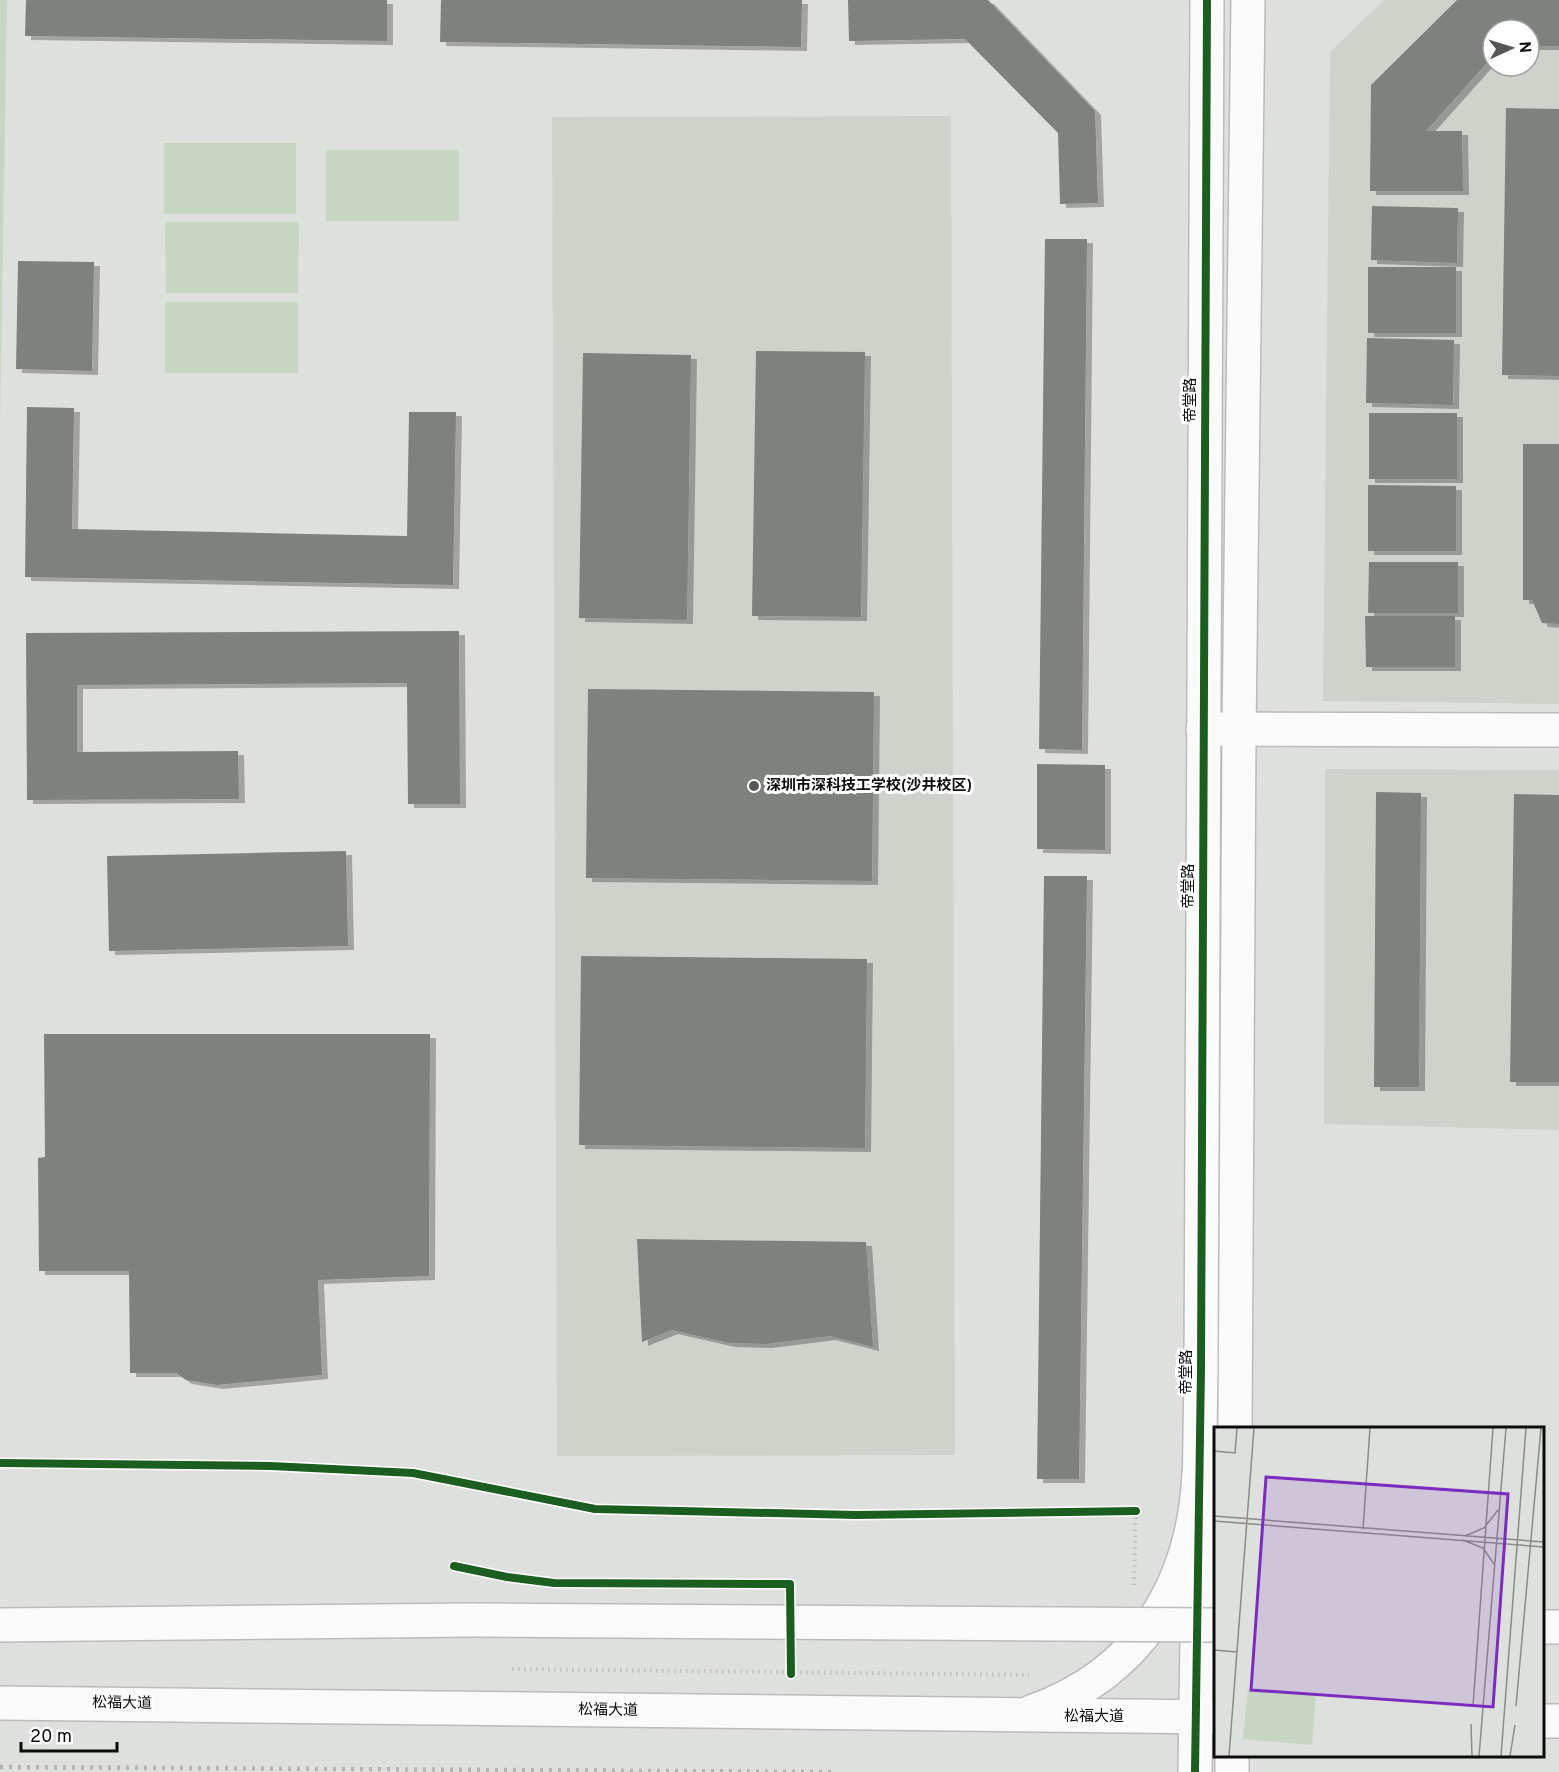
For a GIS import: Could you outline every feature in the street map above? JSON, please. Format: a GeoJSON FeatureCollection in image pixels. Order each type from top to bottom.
{"type":"FeatureCollection","features":[{"type":"Feature","properties":{"kind":"main road","name":"帝堂路"},"geometry":{"type":"LineString","coordinates":[[1196,1772],[1206,1717],[1199,1473],[1208,0]]}},
{"type":"Feature","properties":{"kind":"main road"},"geometry":{"type":"LineString","coordinates":[[1235,1427],[1239,730],[1248,0]]}},
{"type":"Feature","properties":{"kind":"main road"},"geometry":{"type":"LineString","coordinates":[[1203,729],[1559,730]]}},
{"type":"Feature","properties":{"kind":"main road"},"geometry":{"type":"LineString","coordinates":[[1016,1717],[1049,1706],[1079,1690],[1107,1670],[1133,1646],[1153,1622],[1170,1595],[1183,1566],[1192,1536],[1199,1473]]}},
{"type":"Feature","properties":{"kind":"main road"},"geometry":{"type":"LineString","coordinates":[[0,1625],[474,1620],[1214,1625]]}},
{"type":"Feature","properties":{"kind":"main road","name":"松福大道"},"geometry":{"type":"LineString","coordinates":[[0,1703],[1016,1717],[1206,1717]]}},
{"type":"Feature","properties":{"kind":"path"},"geometry":{"type":"LineString","coordinates":[[1124,1511],[1136,1511],[1134,1590]]}},
{"type":"Feature","properties":{"kind":"path"},"geometry":{"type":"LineString","coordinates":[[790,1663],[791,1674]]}},
{"type":"Feature","properties":{"kind":"path"},"geometry":{"type":"LineString","coordinates":[[512,1669],[791,1674],[1036,1675]]}},
{"type":"Feature","properties":{"kind":"shaded area"},"geometry":{"type":"Polygon","coordinates":[[[1384,0],[1559,0],[1559,704],[1323,701],[1330,52],[1384,0]]]}},
{"type":"Feature","properties":{"kind":"shaded area","name":"深圳市深科技工学校(沙井校区)"},"geometry":{"type":"Polygon","coordinates":[[[951,116],[955,1455],[557,1456],[552,117],[951,116]]]}},
{"type":"Feature","properties":{"kind":"shaded area"},"geometry":{"type":"Polygon","coordinates":[[[1325,769],[1559,770],[1559,1130],[1324,1124],[1325,769]]]}},
{"type":"Feature","properties":{"kind":"green space"},"geometry":{"type":"Polygon","coordinates":[[[0,0],[7,0],[0,426],[0,0]]]}},
{"type":"Feature","properties":{"kind":"green space"},"geometry":{"type":"Polygon","coordinates":[[[164,143],[296,143],[296,214],[164,214],[164,143]]]}},
{"type":"Feature","properties":{"kind":"green space"},"geometry":{"type":"Polygon","coordinates":[[[326,150],[459,150],[459,221],[326,221],[326,150]]]}},
{"type":"Feature","properties":{"kind":"green space"},"geometry":{"type":"Polygon","coordinates":[[[165,222],[299,222],[298,293],[166,293],[165,222]]]}},
{"type":"Feature","properties":{"kind":"green space"},"geometry":{"type":"Polygon","coordinates":[[[165,302],[298,302],[298,373],[165,373],[165,302]]]}},
{"type":"Feature","properties":{"kind":"building"},"geometry":{"type":"Polygon","coordinates":[[[26,0],[387,0],[387,41],[25,36],[26,0]]]}},
{"type":"Feature","properties":{"kind":"building"},"geometry":{"type":"Polygon","coordinates":[[[441,0],[802,0],[801,47],[440,42],[441,0]]]}},
{"type":"Feature","properties":{"kind":"building"},"geometry":{"type":"Polygon","coordinates":[[[848,0],[988,0],[1095,111],[1098,203],[1060,204],[1058,133],[965,39],[849,41],[848,0]]]}},
{"type":"Feature","properties":{"kind":"building"},"geometry":{"type":"Polygon","coordinates":[[[1457,0],[1559,0],[1559,46],[1541,46],[1541,18],[1481,18],[1481,69],[1426,131],[1462,131],[1463,191],[1370,191],[1371,85],[1457,0]]]}},
{"type":"Feature","properties":{"kind":"building"},"geometry":{"type":"Polygon","coordinates":[[[1506,108],[1559,109],[1559,376],[1502,375],[1506,108]]]}},
{"type":"Feature","properties":{"kind":"building"},"geometry":{"type":"Polygon","coordinates":[[[1372,206],[1458,208],[1457,263],[1371,260],[1372,206]]]}},
{"type":"Feature","properties":{"kind":"building"},"geometry":{"type":"Polygon","coordinates":[[[1045,239],[1087,239],[1082,750],[1039,749],[1045,239]]]}},
{"type":"Feature","properties":{"kind":"building"},"geometry":{"type":"Polygon","coordinates":[[[18,261],[94,262],[92,371],[16,369],[18,261]]]}},
{"type":"Feature","properties":{"kind":"building"},"geometry":{"type":"Polygon","coordinates":[[[1368,267],[1456,267],[1456,333],[1368,333],[1368,267]]]}},
{"type":"Feature","properties":{"kind":"building"},"geometry":{"type":"Polygon","coordinates":[[[1367,338],[1454,340],[1453,405],[1366,403],[1367,338]]]}},
{"type":"Feature","properties":{"kind":"building"},"geometry":{"type":"Polygon","coordinates":[[[756,351],[865,352],[861,617],[752,616],[756,351]]]}},
{"type":"Feature","properties":{"kind":"building"},"geometry":{"type":"Polygon","coordinates":[[[583,353],[691,355],[687,620],[579,618],[583,353]]]}},
{"type":"Feature","properties":{"kind":"building"},"geometry":{"type":"Polygon","coordinates":[[[27,407],[74,408],[72,529],[407,536],[409,412],[456,412],[453,585],[25,577],[27,407]]]}},
{"type":"Feature","properties":{"kind":"building"},"geometry":{"type":"Polygon","coordinates":[[[1369,413],[1457,413],[1457,479],[1369,479],[1369,413]]]}},
{"type":"Feature","properties":{"kind":"building"},"geometry":{"type":"Polygon","coordinates":[[[1523,444],[1559,444],[1559,624],[1542,623],[1532,600],[1523,600],[1523,444]]]}},
{"type":"Feature","properties":{"kind":"building"},"geometry":{"type":"Polygon","coordinates":[[[1368,485],[1456,486],[1456,551],[1368,551],[1368,485]]]}},
{"type":"Feature","properties":{"kind":"building"},"geometry":{"type":"Polygon","coordinates":[[[1369,562],[1458,562],[1458,613],[1368,613],[1369,562]]]}},
{"type":"Feature","properties":{"kind":"building"},"geometry":{"type":"Polygon","coordinates":[[[1365,616],[1455,616],[1455,667],[1366,667],[1365,616]]]}},
{"type":"Feature","properties":{"kind":"building"},"geometry":{"type":"Polygon","coordinates":[[[459,631],[460,804],[408,804],[407,683],[77,685],[77,752],[238,751],[239,799],[27,800],[26,633],[459,631]]]}},
{"type":"Feature","properties":{"kind":"building"},"geometry":{"type":"Polygon","coordinates":[[[588,689],[874,692],[872,881],[586,878],[588,689]]]}},
{"type":"Feature","properties":{"kind":"building"},"geometry":{"type":"Polygon","coordinates":[[[1037,764],[1105,765],[1105,850],[1037,849],[1037,764]]]}},
{"type":"Feature","properties":{"kind":"building"},"geometry":{"type":"Polygon","coordinates":[[[1376,792],[1421,793],[1419,1087],[1374,1087],[1376,792]]]}},
{"type":"Feature","properties":{"kind":"building"},"geometry":{"type":"Polygon","coordinates":[[[1514,794],[1559,795],[1559,1082],[1510,1082],[1514,794]]]}},
{"type":"Feature","properties":{"kind":"building"},"geometry":{"type":"Polygon","coordinates":[[[346,851],[348,946],[109,951],[107,856],[346,851]]]}},
{"type":"Feature","properties":{"kind":"building"},"geometry":{"type":"Polygon","coordinates":[[[1044,876],[1087,876],[1079,1479],[1037,1479],[1044,876]]]}},
{"type":"Feature","properties":{"kind":"building"},"geometry":{"type":"Polygon","coordinates":[[[581,956],[867,959],[865,1148],[579,1145],[581,956]]]}},
{"type":"Feature","properties":{"kind":"building"},"geometry":{"type":"Polygon","coordinates":[[[44,1034],[430,1034],[429,1276],[318,1280],[322,1375],[217,1385],[186,1380],[176,1373],[130,1373],[129,1271],[39,1271],[38,1158],[45,1157],[44,1034]]]}},
{"type":"Feature","properties":{"kind":"building"},"geometry":{"type":"Polygon","coordinates":[[[637,1239],[866,1242],[873,1347],[830,1336],[766,1344],[729,1343],[672,1330],[642,1342],[637,1239]]]}},
{"type":"Feature","properties":{"kind":"railway"},"geometry":{"type":"LineString","coordinates":[[0,1767],[836,1772]]}},
{"type":"Feature","properties":{"kind":"cycle path"},"geometry":{"type":"LineString","coordinates":[[1195,1772],[1201,1369],[1207,0]]}},
{"type":"Feature","properties":{"kind":"cycle path"},"geometry":{"type":"LineString","coordinates":[[0,1463],[271,1466],[413,1473],[595,1509],[856,1515],[1136,1511]]}},
{"type":"Feature","properties":{"kind":"cycle path"},"geometry":{"type":"LineString","coordinates":[[454,1566],[507,1577],[554,1583],[790,1584],[791,1674]]}},
{"type":"Feature","properties":{"kind":"place","name":"深圳市深科技工学校(沙井校区)"},"geometry":{"type":"Point","coordinates":[754,786]}}]}
